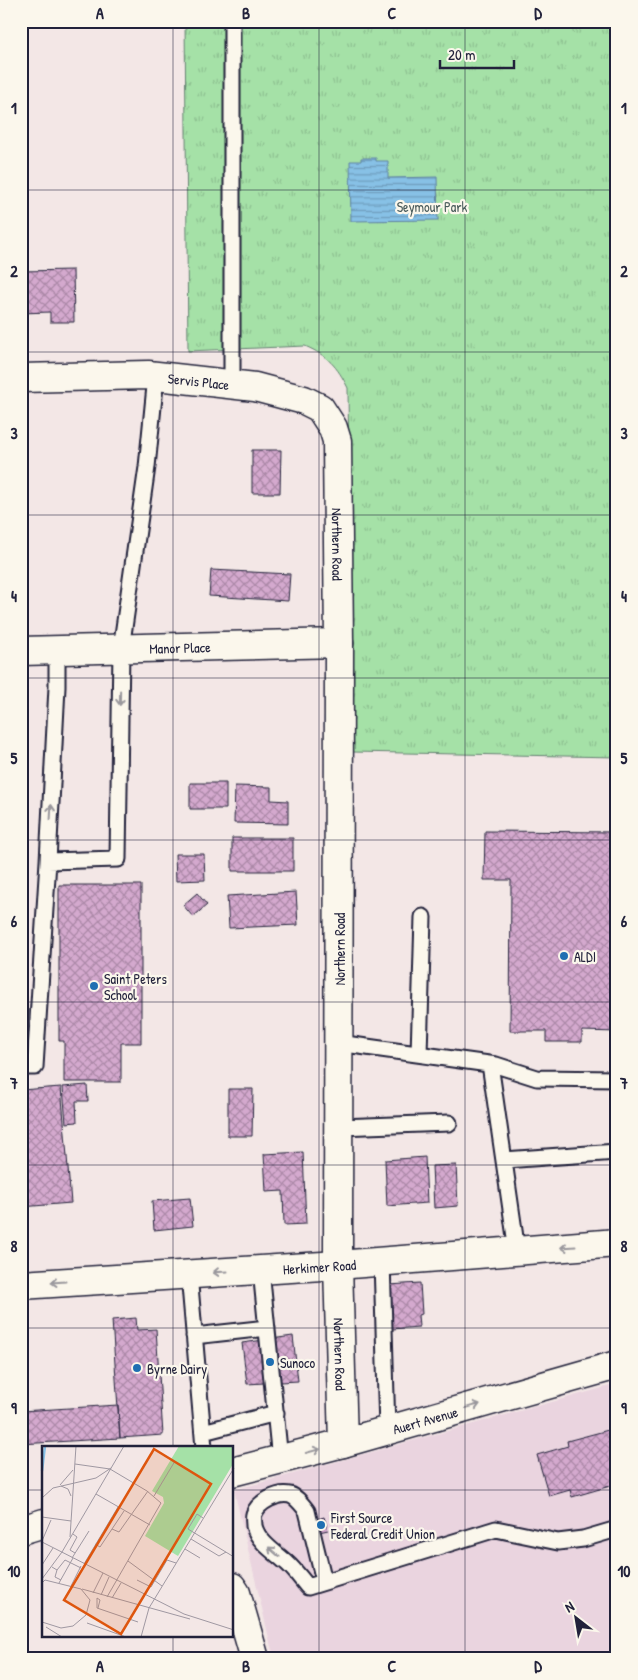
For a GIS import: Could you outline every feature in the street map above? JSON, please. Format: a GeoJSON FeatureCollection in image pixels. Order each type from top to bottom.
{"type":"FeatureCollection","features":[{"type":"Feature","properties":{"kind":"main road","name":"Servis Place"},"geometry":{"type":"LineString","coordinates":[[21,378],[156,376],[255,387],[304,400],[320,408],[333,428],[338,441],[338,455]]}},
{"type":"Feature","properties":{"kind":"main road","name":"Northern Road"},"geometry":{"type":"LineString","coordinates":[[338,455],[338,1265],[342,1443]]}},
{"type":"Feature","properties":{"kind":"main road","name":"Manor Place"},"geometry":{"type":"LineString","coordinates":[[21,651],[339,643]]}},
{"type":"Feature","properties":{"kind":"main road","name":"Herkimer Road"},"geometry":{"type":"LineString","coordinates":[[21,1285],[338,1265],[617,1243]]}},
{"type":"Feature","properties":{"kind":"main road","name":"Auert Avenue"},"geometry":{"type":"LineString","coordinates":[[234,1472],[617,1365]]}},
{"type":"Feature","properties":{"kind":"main road"},"geometry":{"type":"LineString","coordinates":[[21,1530],[42,1524]]}},
{"type":"Feature","properties":{"kind":"main road"},"geometry":{"type":"LineString","coordinates":[[234,1590],[255,1659]]}},
{"type":"Feature","properties":{"kind":"lane"},"geometry":{"type":"LineString","coordinates":[[232,21],[232,385]]}},
{"type":"Feature","properties":{"kind":"lane"},"geometry":{"type":"LineString","coordinates":[[48,861],[118,859],[121,649],[148,467],[156,376]]}},
{"type":"Feature","properties":{"kind":"lane"},"geometry":{"type":"LineString","coordinates":[[21,1067],[35,1067],[58,687],[57,650]]}},
{"type":"Feature","properties":{"kind":"lane"},"geometry":{"type":"LineString","coordinates":[[419,1054],[422,917]]}},
{"type":"Feature","properties":{"kind":"lane"},"geometry":{"type":"LineString","coordinates":[[338,1043],[490,1064],[537,1078],[617,1079]]}},
{"type":"Feature","properties":{"kind":"lane"},"geometry":{"type":"LineString","coordinates":[[490,1064],[517,1251]]}},
{"type":"Feature","properties":{"kind":"lane"},"geometry":{"type":"LineString","coordinates":[[339,1127],[449,1123]]}},
{"type":"Feature","properties":{"kind":"lane"},"geometry":{"type":"LineString","coordinates":[[504,1160],[617,1152]]}},
{"type":"Feature","properties":{"kind":"lane"},"geometry":{"type":"LineString","coordinates":[[382,1261],[387,1430]]}},
{"type":"Feature","properties":{"kind":"lane"},"geometry":{"type":"LineString","coordinates":[[261,1270],[280,1460]]}},
{"type":"Feature","properties":{"kind":"lane"},"geometry":{"type":"LineString","coordinates":[[189,1274],[204,1446]]}},
{"type":"Feature","properties":{"kind":"lane"},"geometry":{"type":"LineString","coordinates":[[194,1336],[267,1328]]}},
{"type":"Feature","properties":{"kind":"lane"},"geometry":{"type":"LineString","coordinates":[[202,1432],[276,1414]]}},
{"type":"Feature","properties":{"kind":"lane"},"geometry":{"type":"LineString","coordinates":[[324,1582],[307,1511],[300,1501],[290,1495],[281,1495],[259,1506],[254,1514],[254,1527],[269,1549],[287,1563],[308,1587],[496,1529],[558,1542],[583,1539],[617,1529]]}},
{"type":"Feature","properties":{"kind":"shaded area"},"geometry":{"type":"Polygon","coordinates":[[[617,1384],[617,1659],[274,1659],[234,1490],[617,1384]]]}},
{"type":"Feature","properties":{"kind":"green space","name":"Seymour Park"},"geometry":{"type":"Polygon","coordinates":[[[185,21],[617,21],[617,757],[352,752],[348,388],[340,374],[326,358],[305,346],[188,351],[185,21]]]}},
{"type":"Feature","properties":{"kind":"water"},"geometry":{"type":"Polygon","coordinates":[[[361,158],[376,158],[376,161],[388,161],[388,178],[437,177],[438,220],[351,221],[350,161],[361,161],[361,158]]]}},
{"type":"Feature","properties":{"kind":"building"},"geometry":{"type":"Polygon","coordinates":[[[73,270],[74,322],[50,322],[50,312],[21,313],[21,271],[73,270]]]}},
{"type":"Feature","properties":{"kind":"building"},"geometry":{"type":"Polygon","coordinates":[[[252,450],[281,450],[280,493],[252,493],[252,450]]]}},
{"type":"Feature","properties":{"kind":"building"},"geometry":{"type":"Polygon","coordinates":[[[211,570],[290,574],[288,601],[209,596],[211,570]]]}},
{"type":"Feature","properties":{"kind":"building"},"geometry":{"type":"Polygon","coordinates":[[[190,783],[226,783],[226,809],[190,809],[190,783]]]}},
{"type":"Feature","properties":{"kind":"building"},"geometry":{"type":"Polygon","coordinates":[[[235,786],[271,787],[271,800],[288,801],[288,824],[234,823],[235,786]]]}},
{"type":"Feature","properties":{"kind":"building","name":"ALDI"},"geometry":{"type":"Polygon","coordinates":[[[485,831],[617,832],[617,1032],[582,1031],[582,1042],[546,1042],[546,1031],[510,1031],[511,880],[484,880],[485,831]]]}},
{"type":"Feature","properties":{"kind":"building"},"geometry":{"type":"Polygon","coordinates":[[[232,838],[293,838],[293,871],[232,871],[232,838]]]}},
{"type":"Feature","properties":{"kind":"building"},"geometry":{"type":"Polygon","coordinates":[[[175,854],[204,854],[205,880],[176,881],[175,854]]]}},
{"type":"Feature","properties":{"kind":"building"},"geometry":{"type":"Polygon","coordinates":[[[59,885],[141,885],[141,1043],[121,1043],[121,1082],[64,1082],[64,1041],[59,1041],[59,885]]]}},
{"type":"Feature","properties":{"kind":"building"},"geometry":{"type":"Polygon","coordinates":[[[296,892],[298,925],[229,928],[227,896],[296,892]]]}},
{"type":"Feature","properties":{"kind":"building"},"geometry":{"type":"Polygon","coordinates":[[[197,893],[207,905],[193,917],[183,905],[197,893]]]}},
{"type":"Feature","properties":{"kind":"building"},"geometry":{"type":"Polygon","coordinates":[[[87,1085],[88,1101],[76,1101],[77,1122],[66,1123],[63,1087],[87,1085]]]}},
{"type":"Feature","properties":{"kind":"building"},"geometry":{"type":"Polygon","coordinates":[[[61,1087],[71,1203],[21,1207],[21,1090],[61,1087]]]}},
{"type":"Feature","properties":{"kind":"building"},"geometry":{"type":"Polygon","coordinates":[[[228,1089],[253,1089],[252,1136],[228,1136],[228,1089]]]}},
{"type":"Feature","properties":{"kind":"building"},"geometry":{"type":"Polygon","coordinates":[[[303,1152],[306,1224],[284,1225],[283,1191],[266,1192],[264,1154],[303,1152]]]}},
{"type":"Feature","properties":{"kind":"building"},"geometry":{"type":"Polygon","coordinates":[[[425,1157],[427,1203],[387,1206],[385,1160],[425,1157]]]}},
{"type":"Feature","properties":{"kind":"building"},"geometry":{"type":"Polygon","coordinates":[[[456,1165],[458,1206],[434,1208],[432,1166],[456,1165]]]}},
{"type":"Feature","properties":{"kind":"building"},"geometry":{"type":"Polygon","coordinates":[[[190,1198],[193,1226],[154,1230],[152,1201],[190,1198]]]}},
{"type":"Feature","properties":{"kind":"building"},"geometry":{"type":"Polygon","coordinates":[[[420,1283],[422,1314],[418,1315],[419,1327],[392,1329],[389,1285],[420,1283]]]}},
{"type":"Feature","properties":{"kind":"building","name":"Byrne Dairy"},"geometry":{"type":"Polygon","coordinates":[[[136,1318],[137,1330],[156,1329],[163,1435],[120,1438],[112,1320],[136,1318]]]}},
{"type":"Feature","properties":{"kind":"building","name":"Sunoco"},"geometry":{"type":"Polygon","coordinates":[[[293,1336],[298,1381],[247,1384],[242,1343],[293,1336]]]}},
{"type":"Feature","properties":{"kind":"building"},"geometry":{"type":"Polygon","coordinates":[[[118,1405],[120,1438],[21,1444],[21,1411],[118,1405]]]}},
{"type":"Feature","properties":{"kind":"building"},"geometry":{"type":"Polygon","coordinates":[[[612,1429],[614,1439],[617,1438],[617,1484],[572,1497],[570,1490],[549,1496],[537,1455],[568,1446],[567,1441],[612,1429]]]}},
{"type":"Feature","properties":{"kind":"building","name":"First Source Federal Credit Union"},"geometry":{"type":"Polygon","coordinates":[[[324,1517],[328,1530],[319,1532],[315,1520],[324,1517]]]}},
{"type":"Feature","properties":{"kind":"place","name":"ALDI"},"geometry":{"type":"Point","coordinates":[564,956]}},
{"type":"Feature","properties":{"kind":"place","name":"Saint Peters School"},"geometry":{"type":"Point","coordinates":[94,986]}},
{"type":"Feature","properties":{"kind":"place","name":"Sunoco"},"geometry":{"type":"Point","coordinates":[270,1362]}},
{"type":"Feature","properties":{"kind":"place","name":"Byrne Dairy"},"geometry":{"type":"Point","coordinates":[137,1368]}},
{"type":"Feature","properties":{"kind":"place","name":"First Source Federal Credit Union"},"geometry":{"type":"Point","coordinates":[321,1525]}}]}
